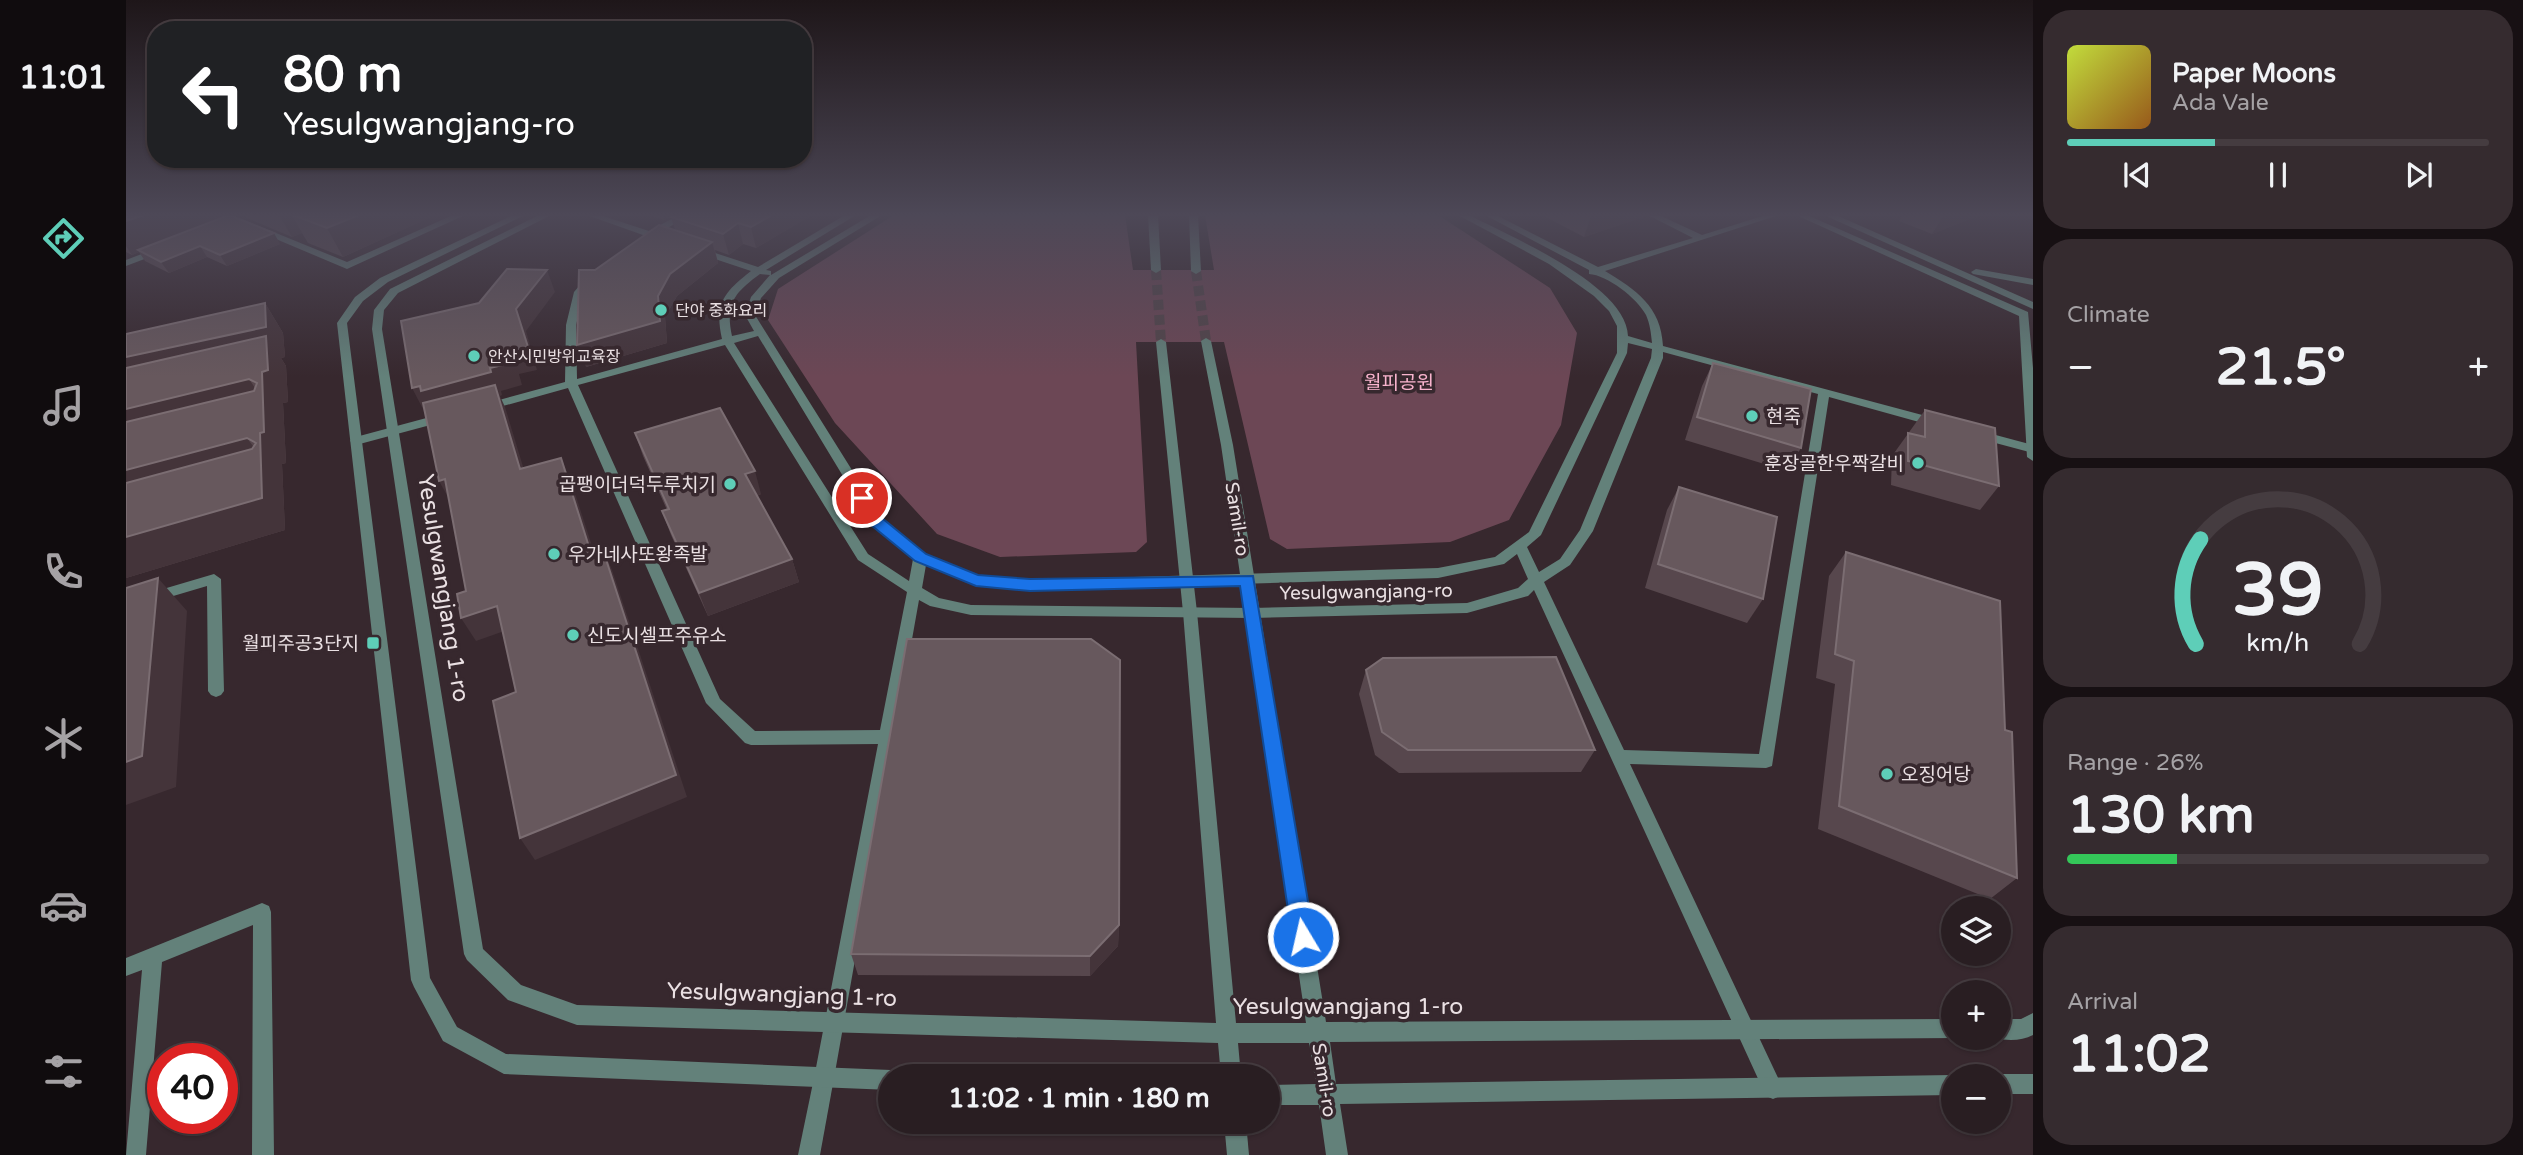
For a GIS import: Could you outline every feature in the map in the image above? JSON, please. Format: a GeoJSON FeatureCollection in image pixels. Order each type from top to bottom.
{"type":"FeatureCollection","features":[{"type":"Feature","properties":{"kind":"street"},"geometry":{"type":"LineString","coordinates":[[407,269],[384,280],[359,299],[342,323],[421,980],[450,1034],[504,1065],[878,1079]]}},
{"type":"Feature","properties":{"kind":"street","name":"Yesulgwangjang 1-ro"},"geometry":{"type":"LineString","coordinates":[[438,269],[394,291],[379,310],[377,329],[474,954],[515,993],[577,1015],[1227,1033],[1941,1030]]}},
{"type":"Feature","properties":{"kind":"street"},"geometry":{"type":"LineString","coordinates":[[600,269],[579,292],[571,325],[571,383],[713,704],[751,738],[887,737]]}},
{"type":"Feature","properties":{"kind":"street"},"geometry":{"type":"LineString","coordinates":[[754,269],[775,276]]}},
{"type":"Feature","properties":{"kind":"street","name":"Yesulgwangjang-ro"},"geometry":{"type":"LineString","coordinates":[[763,269],[730,295],[722,319],[728,341],[863,557],[935,601],[971,610],[1252,613],[1467,608],[1523,592],[1536,580],[1565,562],[1587,531],[1657,358],[1658,348],[1657,327],[1647,307],[1616,282],[1592,269]]}},
{"type":"Feature","properties":{"kind":"street","name":"Yesulgwangjang-ro"},"geometry":{"type":"LineString","coordinates":[[787,269],[775,276],[755,297],[750,315],[877,521],[920,558],[976,580],[1030,585],[1438,573],[1499,561],[1534,536],[1622,353],[1622,338]]}},
{"type":"Feature","properties":{"kind":"street"},"geometry":{"type":"LineString","coordinates":[[1562,269],[1610,303],[1622,326],[1622,338],[1954,428]]}},
{"type":"Feature","properties":{"kind":"street"},"geometry":{"type":"LineString","coordinates":[[1577,277],[1603,269]]}},
{"type":"Feature","properties":{"kind":"street"},"geometry":{"type":"LineString","coordinates":[[1924,269],[2030,315],[2033,457]]}},
{"type":"Feature","properties":{"kind":"street"},"geometry":{"type":"LineString","coordinates":[[1950,269],[2033,306]]}},
{"type":"Feature","properties":{"kind":"street"},"geometry":{"type":"LineString","coordinates":[[1967,269],[1991,277],[2033,282]]}},
{"type":"Feature","properties":{"kind":"street"},"geometry":{"type":"LineString","coordinates":[[470,411],[761,332]]}},
{"type":"Feature","properties":{"kind":"street"},"geometry":{"type":"LineString","coordinates":[[1161,341],[1190,612],[1230,1064]]}},
{"type":"Feature","properties":{"kind":"street","name":"Samil-ro"},"geometry":{"type":"LineString","coordinates":[[1206,341],[1227,445],[1336,1155]]}},
{"type":"Feature","properties":{"kind":"street"},"geometry":{"type":"LineString","coordinates":[[1618,757],[1766,761],[1824,393]]}},
{"type":"Feature","properties":{"kind":"street"},"geometry":{"type":"LineString","coordinates":[[356,441],[457,414]]}},
{"type":"Feature","properties":{"kind":"street"},"geometry":{"type":"LineString","coordinates":[[1967,431],[2033,449]]}},
{"type":"Feature","properties":{"kind":"street"},"geometry":{"type":"LineString","coordinates":[[1520,546],[1773,1088]]}},
{"type":"Feature","properties":{"kind":"street"},"geometry":{"type":"LineString","coordinates":[[809,1155],[920,558]]}},
{"type":"Feature","properties":{"kind":"street"},"geometry":{"type":"LineString","coordinates":[[126,605],[214,579],[216,691]]}},
{"type":"Feature","properties":{"kind":"street"},"geometry":{"type":"LineString","coordinates":[[126,967],[262,912],[263,1155]]}},
{"type":"Feature","properties":{"kind":"street"},"geometry":{"type":"LineString","coordinates":[[135,1155],[153,956]]}},
{"type":"Feature","properties":{"kind":"street"},"geometry":{"type":"LineString","coordinates":[[2011,1029],[2024,1029],[2033,1023]]}},
{"type":"Feature","properties":{"kind":"street"},"geometry":{"type":"LineString","coordinates":[[2011,1084],[2033,1084]]}},
{"type":"Feature","properties":{"kind":"street"},"geometry":{"type":"LineString","coordinates":[[1280,1095],[1941,1085]]}},
{"type":"Feature","properties":{"kind":"street"},"geometry":{"type":"LineString","coordinates":[[1236,1134],[1238,1155]]}},
{"type":"Feature","properties":{"kind":"green space","name":"월피공원"},"geometry":{"type":"Polygon","coordinates":[[[810,269],[1521,269],[1550,288],[1577,333],[1561,425],[1509,520],[1450,542],[1287,549],[1270,539],[1224,342],[1136,342],[1147,542],[1136,552],[1000,557],[937,534],[835,423],[768,320],[778,289],[810,269]]]}},
{"type":"Feature","properties":{"kind":"building"},"geometry":{"type":"Polygon","coordinates":[[[507,269],[547,270],[516,309],[528,347],[509,352],[511,363],[490,368],[491,372],[421,391],[420,386],[412,388],[401,321],[479,303],[507,269]]]}},
{"type":"Feature","properties":{"kind":"building"},"geometry":{"type":"Polygon","coordinates":[[[677,269],[670,274],[658,296],[660,321],[577,345],[579,270],[677,269]]]}},
{"type":"Feature","properties":{"kind":"building"},"geometry":{"type":"Polygon","coordinates":[[[265,303],[266,327],[126,357],[126,334],[265,303]]]}},
{"type":"Feature","properties":{"kind":"building"},"geometry":{"type":"Polygon","coordinates":[[[266,336],[268,370],[262,372],[264,432],[260,433],[262,498],[126,537],[126,483],[252,449],[256,443],[247,438],[126,470],[126,422],[254,391],[257,383],[249,379],[126,409],[126,368],[266,336]]]}},
{"type":"Feature","properties":{"kind":"building"},"geometry":{"type":"Polygon","coordinates":[[[1713,363],[1811,389],[1801,448],[1697,417],[1713,363]]]}},
{"type":"Feature","properties":{"kind":"building"},"geometry":{"type":"Polygon","coordinates":[[[495,385],[520,469],[561,458],[590,550],[602,547],[676,775],[520,838],[493,701],[516,692],[497,606],[461,618],[457,594],[466,591],[445,479],[439,481],[423,403],[495,385]]]}},
{"type":"Feature","properties":{"kind":"building"},"geometry":{"type":"Polygon","coordinates":[[[720,408],[755,471],[745,474],[792,559],[699,593],[662,511],[669,509],[635,433],[720,408]]]}},
{"type":"Feature","properties":{"kind":"building"},"geometry":{"type":"Polygon","coordinates":[[[1925,410],[1995,428],[1999,486],[1908,461],[1908,433],[1925,437],[1925,410]]]}},
{"type":"Feature","properties":{"kind":"building"},"geometry":{"type":"Polygon","coordinates":[[[1679,487],[1777,517],[1763,599],[1658,564],[1679,487]]]}},
{"type":"Feature","properties":{"kind":"building"},"geometry":{"type":"Polygon","coordinates":[[[1846,552],[2000,601],[2005,730],[2012,732],[2017,878],[1839,806],[1854,661],[1835,654],[1846,552]]]}},
{"type":"Feature","properties":{"kind":"building"},"geometry":{"type":"Polygon","coordinates":[[[158,578],[142,756],[126,762],[126,588],[158,578]]]}},
{"type":"Feature","properties":{"kind":"building"},"geometry":{"type":"Polygon","coordinates":[[[907,639],[1091,639],[1120,660],[1119,925],[1090,956],[851,954],[907,639]]]}},
{"type":"Feature","properties":{"kind":"building"},"geometry":{"type":"Polygon","coordinates":[[[1556,657],[1595,750],[1408,750],[1382,732],[1366,670],[1383,658],[1556,657]]]}},
{"type":"Feature","properties":{"kind":"tunnel"},"geometry":{"type":"LineString","coordinates":[[1156,270],[1161,342]]}},
{"type":"Feature","properties":{"kind":"tunnel"},"geometry":{"type":"LineString","coordinates":[[1196,271],[1206,341]]}},
{"type":"Feature","properties":{"kind":"place","name":"단야 중화요리"},"geometry":{"type":"Point","coordinates":[661,310]}},
{"type":"Feature","properties":{"kind":"place","name":"안산시민방위교육장"},"geometry":{"type":"Point","coordinates":[474,356]}},
{"type":"Feature","properties":{"kind":"place","name":"현죽"},"geometry":{"type":"Point","coordinates":[1752,416]}},
{"type":"Feature","properties":{"kind":"place","name":"훈장골한우짝갈비"},"geometry":{"type":"Point","coordinates":[1918,463]}},
{"type":"Feature","properties":{"kind":"place","name":"곱팽이더덕두루치기"},"geometry":{"type":"Point","coordinates":[730,484]}},
{"type":"Feature","properties":{"kind":"place","name":"우가네사또왕족발"},"geometry":{"type":"Point","coordinates":[554,554]}},
{"type":"Feature","properties":{"kind":"place","name":"신도시셀프주유소"},"geometry":{"type":"Point","coordinates":[573,635]}},
{"type":"Feature","properties":{"kind":"place","name":"월피주공3단지"},"geometry":{"type":"Point","coordinates":[373,643]}},
{"type":"Feature","properties":{"kind":"place","name":"오징어당"},"geometry":{"type":"Point","coordinates":[1887,774]}},
{"type":"Feature","properties":{"kind":"route"},"geometry":{"type":"LineString","coordinates":[[862,498],[877,521],[920,558],[976,580],[1030,585],[1247,580],[1303,937]]}}]}
